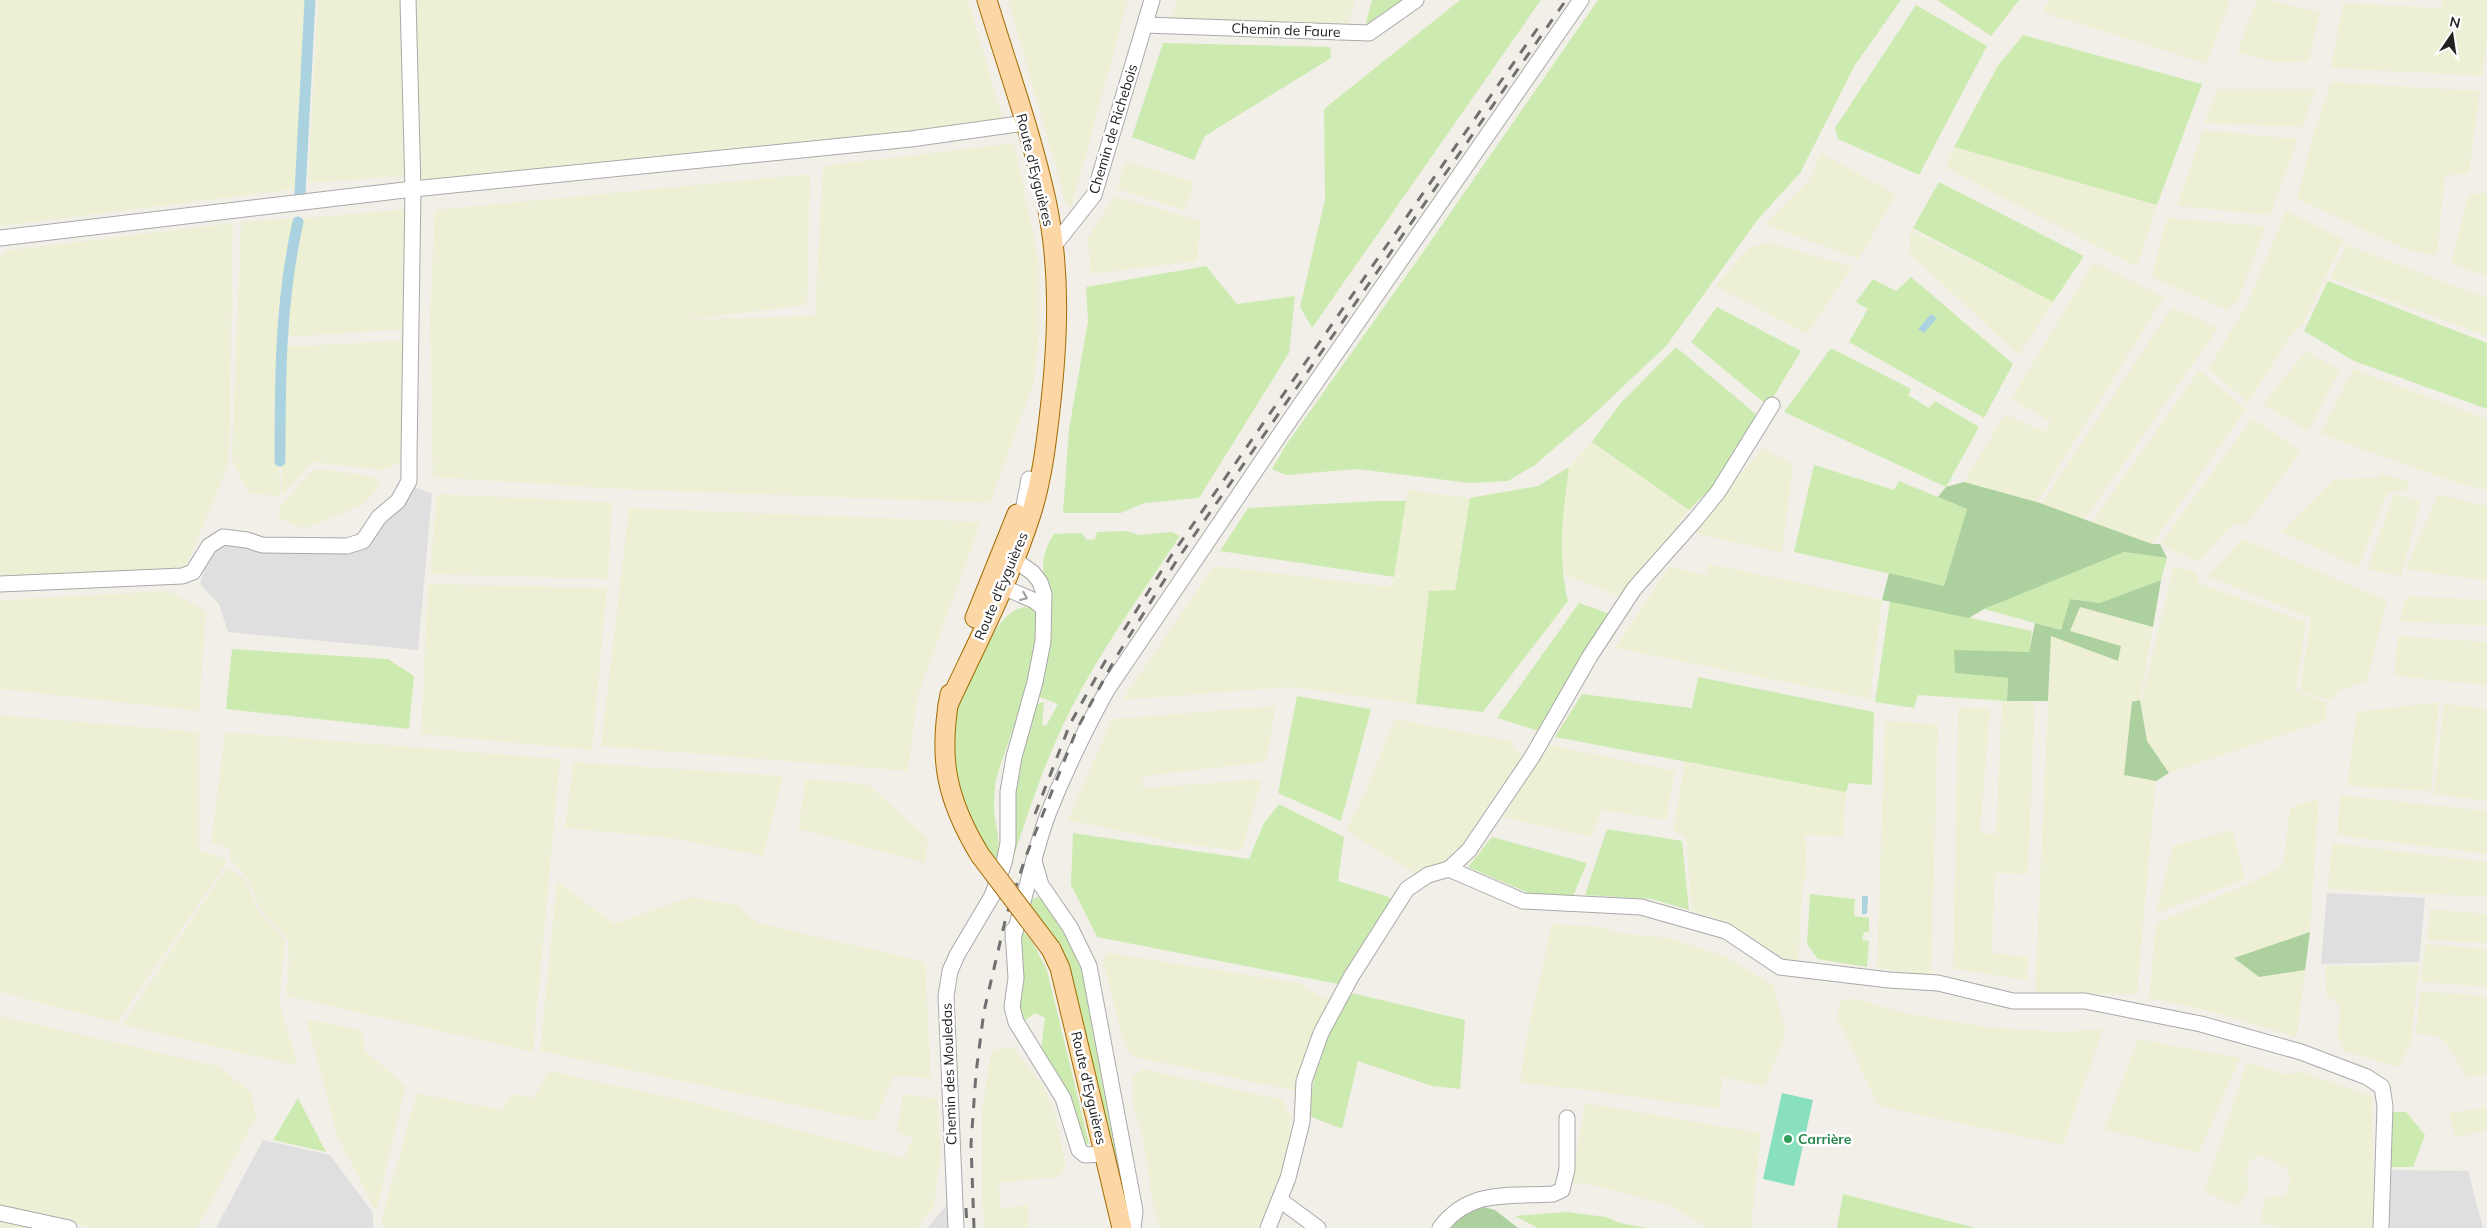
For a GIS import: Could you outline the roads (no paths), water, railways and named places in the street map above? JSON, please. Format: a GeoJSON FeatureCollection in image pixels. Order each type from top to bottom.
{"type":"FeatureCollection","features":[{"type":"Feature","properties":{"kind":"main road","name":"Route d'Eyguières"},"geometry":{"type":"LineString","coordinates":[[987,0],[1025,123],[1046,200],[1054,247],[1058,312],[1054,374],[1044,464],[1032,510],[1003,576],[953,674],[943,735],[946,772],[952,798],[960,820],[980,855],[1051,950],[1060,968],[1122,1228]]}},
{"type":"Feature","properties":{"kind":"main road","name":"Route d'Eyguières"},"geometry":{"type":"LineString","coordinates":[[1003,576],[1011,532],[1029,479],[1054,374]]}},
{"type":"Feature","properties":{"kind":"street"},"geometry":{"type":"LineString","coordinates":[[0,584],[182,576],[193,572],[209,546],[223,537],[247,540],[262,545],[347,546],[363,541],[379,517],[398,501],[409,481],[413,189],[408,0]]}},
{"type":"Feature","properties":{"kind":"street","name":"Chemin de Richebois"},"geometry":{"type":"LineString","coordinates":[[1054,247],[1094,195],[1152,0]]}},
{"type":"Feature","properties":{"kind":"street","name":"Chemin de Faure"},"geometry":{"type":"LineString","coordinates":[[1144,25],[1369,33],[1416,0]]}},
{"type":"Feature","properties":{"kind":"street"},"geometry":{"type":"LineString","coordinates":[[1104,1154],[1085,1155],[1079,1150],[1063,1098],[1016,1022],[1012,1007],[1016,978],[1013,939],[1015,910],[1028,881],[1048,815],[1084,731],[1107,690],[1285,427],[1581,0]]}},
{"type":"Feature","properties":{"kind":"street"},"geometry":{"type":"LineString","coordinates":[[0,238],[413,189],[911,139],[1025,123]]}},
{"type":"Feature","properties":{"kind":"street"},"geometry":{"type":"LineString","coordinates":[[1268,1228],[1288,1178],[1302,1122],[1304,1081],[1321,1032],[1351,977],[1408,890],[1428,875],[1449,869],[1469,850],[1532,757],[1590,656],[1634,589],[1718,492],[1772,405]]}},
{"type":"Feature","properties":{"kind":"street"},"geometry":{"type":"LineString","coordinates":[[1003,576],[1043,608]]}},
{"type":"Feature","properties":{"kind":"street","name":"Chemin des Mouledas"},"geometry":{"type":"LineString","coordinates":[[956,1228],[946,996],[950,971],[957,955],[992,896],[1004,863],[1008,844],[1008,792],[1014,757],[1035,682],[1042,649],[1044,594],[1038,580],[1003,576]]}},
{"type":"Feature","properties":{"kind":"street"},"geometry":{"type":"LineString","coordinates":[[1034,860],[1041,885],[1070,927],[1089,966],[1135,1211],[1133,1228]]}},
{"type":"Feature","properties":{"kind":"street"},"geometry":{"type":"LineString","coordinates":[[1449,869],[1523,901],[1641,907],[1726,931],[1780,967],[1889,980],[1938,983],[2014,1000],[2085,1001],[2201,1024],[2301,1052],[2366,1077],[2382,1087],[2385,1106],[2382,1228]]}},
{"type":"Feature","properties":{"kind":"street"},"geometry":{"type":"LineString","coordinates":[[1440,1228],[1447,1219],[1476,1199],[1495,1196],[1554,1194],[1562,1190],[1567,1170],[1567,1118]]}},
{"type":"Feature","properties":{"kind":"street"},"geometry":{"type":"LineString","coordinates":[[1280,1200],[1318,1228]]}},
{"type":"Feature","properties":{"kind":"street"},"geometry":{"type":"LineString","coordinates":[[0,1213],[69,1228]]}},
{"type":"Feature","properties":{"kind":"water"},"geometry":{"type":"Polygon","coordinates":[[[1931,314],[1937,318],[1924,333],[1918,329],[1931,314]]]}},
{"type":"Feature","properties":{"kind":"water"},"geometry":{"type":"Polygon","coordinates":[[[1862,896],[1868,896],[1867,914],[1862,914],[1862,896]]]}},
{"type":"Feature","properties":{"kind":"waterway"},"geometry":{"type":"LineString","coordinates":[[300,193],[310,0]]}},
{"type":"Feature","properties":{"kind":"waterway"},"geometry":{"type":"LineString","coordinates":[[280,461],[284,311],[298,222]]}},
{"type":"Feature","properties":{"kind":"railway"},"geometry":{"type":"LineString","coordinates":[[974,1228],[971,1144],[976,1073],[984,1011],[1006,917],[1026,856],[1077,729],[1115,659],[1177,560],[1566,0]]}},
{"type":"Feature","properties":{"kind":"railway"},"geometry":{"type":"LineString","coordinates":[[1124,630],[1171,556],[1542,22]]}},
{"type":"Feature","properties":{"kind":"railway"},"geometry":{"type":"LineString","coordinates":[[1035,814],[1070,724],[1108,656]]}},
{"type":"Feature","properties":{"kind":"railway"},"geometry":{"type":"LineString","coordinates":[[966,1208],[967,1228]]}},
{"type":"Feature","properties":{"kind":"place","name":"Carrière"},"geometry":{"type":"Point","coordinates":[1788,1139]}}]}
